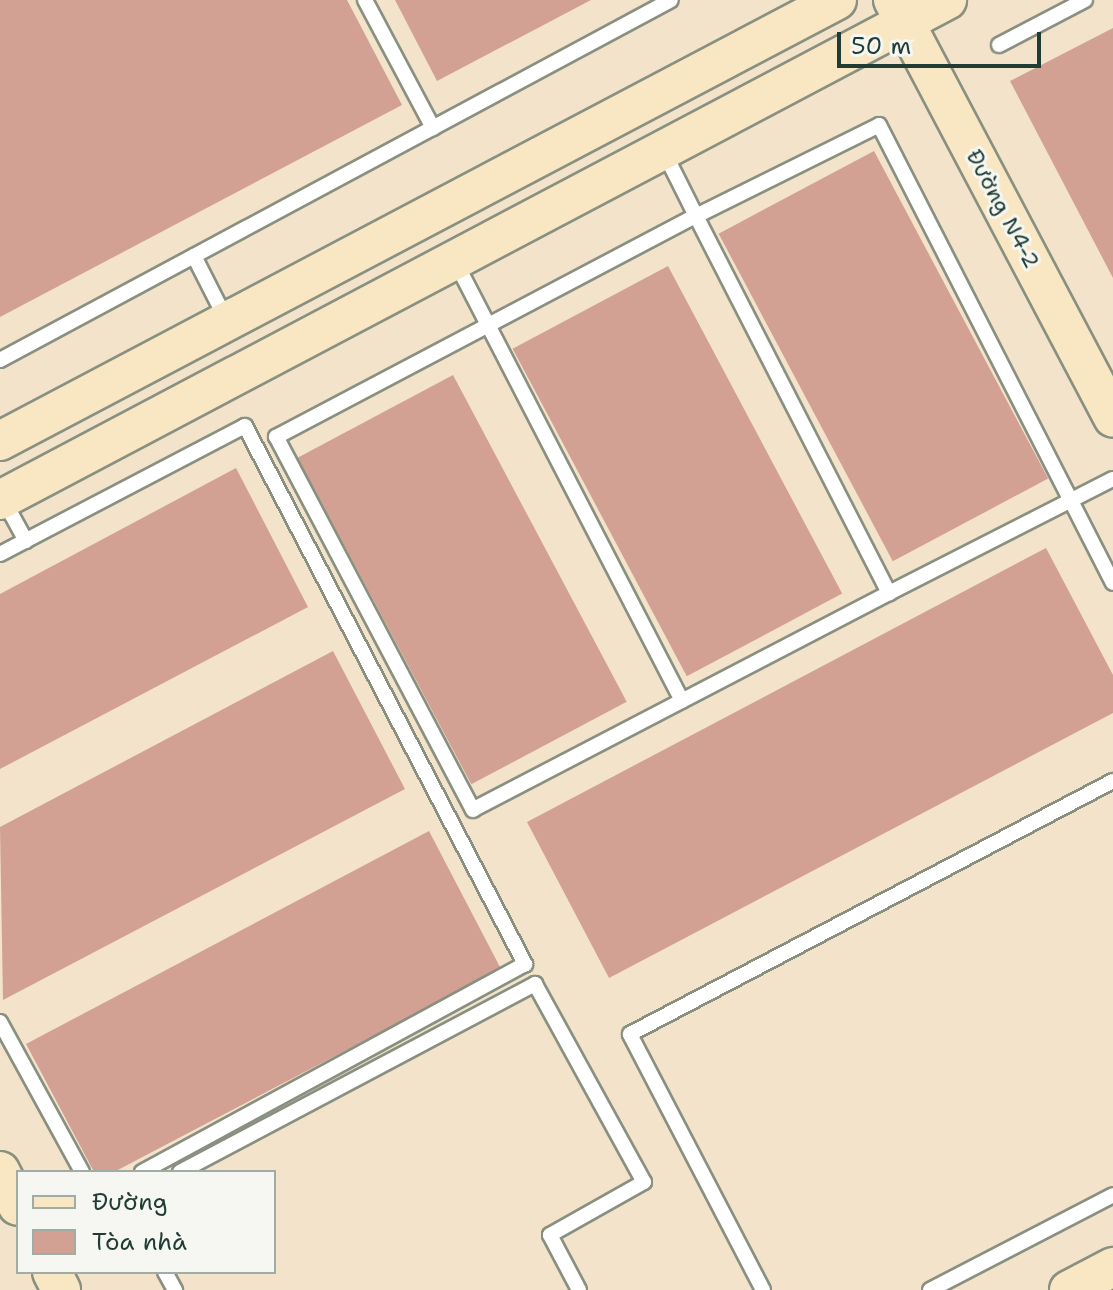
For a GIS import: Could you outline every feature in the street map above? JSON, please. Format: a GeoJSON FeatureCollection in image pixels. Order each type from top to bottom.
{"type":"FeatureCollection","features":[{"type":"Feature","properties":{"kind":"street"},"geometry":{"type":"LineString","coordinates":[[0,441],[837,0]]}},
{"type":"Feature","properties":{"kind":"street"},"geometry":{"type":"LineString","coordinates":[[2,500],[664,152],[899,12],[947,0]]}},
{"type":"Feature","properties":{"kind":"street","name":"Đường N4-2"},"geometry":{"type":"LineString","coordinates":[[899,12],[1113,418]]}},
{"type":"Feature","properties":{"kind":"street"},"geometry":{"type":"LineString","coordinates":[[0,1171],[16,1202]]}},
{"type":"Feature","properties":{"kind":"street"},"geometry":{"type":"LineString","coordinates":[[1069,1290],[1113,1267]]}},
{"type":"Feature","properties":{"kind":"lane"},"geometry":{"type":"LineString","coordinates":[[365,0],[433,128]]}},
{"type":"Feature","properties":{"kind":"lane"},"geometry":{"type":"LineString","coordinates":[[0,360],[671,0]]}},
{"type":"Feature","properties":{"kind":"lane"},"geometry":{"type":"LineString","coordinates":[[999,45],[1085,0]]}},
{"type":"Feature","properties":{"kind":"lane"},"geometry":{"type":"LineString","coordinates":[[1113,479],[1071,501],[889,593],[473,810],[276,437],[696,216],[879,125],[1071,501],[1113,583]]}},
{"type":"Feature","properties":{"kind":"lane"},"geometry":{"type":"LineString","coordinates":[[664,152],[889,593]]}},
{"type":"Feature","properties":{"kind":"lane"},"geometry":{"type":"LineString","coordinates":[[194,256],[227,322]]}},
{"type":"Feature","properties":{"kind":"lane"},"geometry":{"type":"LineString","coordinates":[[455,261],[682,701]]}},
{"type":"Feature","properties":{"kind":"lane"},"geometry":{"type":"LineString","coordinates":[[0,554],[245,426],[525,964],[146,1170]]}},
{"type":"Feature","properties":{"kind":"lane"},"geometry":{"type":"LineString","coordinates":[[2,500],[26,541]]}},
{"type":"Feature","properties":{"kind":"lane"},"geometry":{"type":"LineString","coordinates":[[763,1290],[630,1034],[1113,781]]}},
{"type":"Feature","properties":{"kind":"lane"},"geometry":{"type":"LineString","coordinates":[[184,1170],[535,984],[644,1182],[550,1235],[579,1290]]}},
{"type":"Feature","properties":{"kind":"lane"},"geometry":{"type":"LineString","coordinates":[[0,1022],[81,1170]]}},
{"type":"Feature","properties":{"kind":"lane"},"geometry":{"type":"LineString","coordinates":[[930,1290],[1113,1195]]}},
{"type":"Feature","properties":{"kind":"building"},"geometry":{"type":"Polygon","coordinates":[[[0,0],[347,0],[402,105],[0,317],[0,0]]]}},
{"type":"Feature","properties":{"kind":"building"},"geometry":{"type":"Polygon","coordinates":[[[395,0],[591,0],[437,81],[395,0]]]}},
{"type":"Feature","properties":{"kind":"building"},"geometry":{"type":"Polygon","coordinates":[[[1113,28],[1113,278],[1010,81],[1113,28]]]}},
{"type":"Feature","properties":{"kind":"building"},"geometry":{"type":"Polygon","coordinates":[[[874,151],[1048,479],[893,561],[719,234],[874,151]]]}},
{"type":"Feature","properties":{"kind":"building"},"geometry":{"type":"Polygon","coordinates":[[[668,266],[842,594],[687,676],[513,349],[668,266]]]}},
{"type":"Feature","properties":{"kind":"building"},"geometry":{"type":"Polygon","coordinates":[[[453,375],[627,702],[471,784],[298,458],[453,375]]]}},
{"type":"Feature","properties":{"kind":"building"},"geometry":{"type":"Polygon","coordinates":[[[236,468],[308,607],[0,769],[0,594],[236,468]]]}},
{"type":"Feature","properties":{"kind":"building"},"geometry":{"type":"Polygon","coordinates":[[[1046,548],[1113,675],[1113,713],[609,978],[527,822],[1046,548]]]}},
{"type":"Feature","properties":{"kind":"building"},"geometry":{"type":"Polygon","coordinates":[[[333,651],[405,789],[3,1000],[0,827],[333,651]]]}},
{"type":"Feature","properties":{"kind":"building"},"geometry":{"type":"Polygon","coordinates":[[[429,831],[501,969],[118,1170],[93,1170],[26,1044],[429,831]]]}}]}
